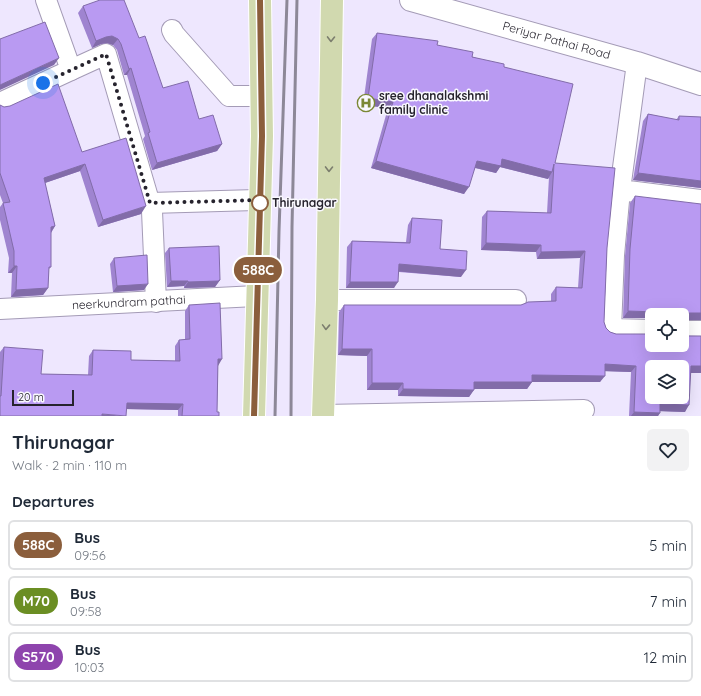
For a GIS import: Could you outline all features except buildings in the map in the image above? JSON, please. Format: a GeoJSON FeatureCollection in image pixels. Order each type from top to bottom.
{"type":"FeatureCollection","features":[{"type":"Feature","properties":{"kind":"main road"},"geometry":{"type":"LineString","coordinates":[[254,416],[262,96],[260,0]]}},
{"type":"Feature","properties":{"kind":"main road"},"geometry":{"type":"LineString","coordinates":[[323,416],[327,300],[332,0]]}},
{"type":"Feature","properties":{"kind":"street"},"geometry":{"type":"LineString","coordinates":[[46,0],[71,70]]}},
{"type":"Feature","properties":{"kind":"street","name":"Periyar Pathai Road"},"geometry":{"type":"LineString","coordinates":[[411,0],[637,63],[701,84]]}},
{"type":"Feature","properties":{"kind":"street"},"geometry":{"type":"LineString","coordinates":[[172,30],[229,96],[262,96]]}},
{"type":"Feature","properties":{"kind":"street"},"geometry":{"type":"LineString","coordinates":[[0,103],[106,54],[152,211],[156,302]]}},
{"type":"Feature","properties":{"kind":"street"},"geometry":{"type":"LineString","coordinates":[[637,63],[620,190],[614,255],[611,329],[645,330]]}},
{"type":"Feature","properties":{"kind":"street"},"geometry":{"type":"LineString","coordinates":[[620,190],[701,200]]}},
{"type":"Feature","properties":{"kind":"street"},"geometry":{"type":"LineString","coordinates":[[150,203],[260,200]]}},
{"type":"Feature","properties":{"kind":"street","name":"neerkundram pathai"},"geometry":{"type":"LineString","coordinates":[[0,309],[258,296]]}},
{"type":"Feature","properties":{"kind":"street"},"geometry":{"type":"LineString","coordinates":[[327,300],[516,300]]}},
{"type":"Feature","properties":{"kind":"street"},"geometry":{"type":"LineString","coordinates":[[689,331],[701,331]]}},
{"type":"Feature","properties":{"kind":"street"},"geometry":{"type":"LineString","coordinates":[[323,416],[584,410]]}},
{"type":"Feature","properties":{"kind":"railway"},"geometry":{"type":"LineString","coordinates":[[275,416],[279,231],[287,0]]}},
{"type":"Feature","properties":{"kind":"railway"},"geometry":{"type":"LineString","coordinates":[[291,416],[292,227],[297,0]]}},
{"type":"Feature","properties":{"kind":"bus line","name":"588C"},"geometry":{"type":"LineString","coordinates":[[254,416],[262,136],[260,0]]}},
{"type":"Feature","properties":{"kind":"place","name":"sree dhanalakshmi family clinic"},"geometry":{"type":"Point","coordinates":[366,103]}},
{"type":"Feature","properties":{"kind":"place","name":"Thirunagar"},"geometry":{"type":"Point","coordinates":[260,203]}},
{"type":"Feature","properties":{"kind":"route"},"geometry":{"type":"LineString","coordinates":[[43,83],[106,54],[150,203],[260,200],[260,203]]}}]}
